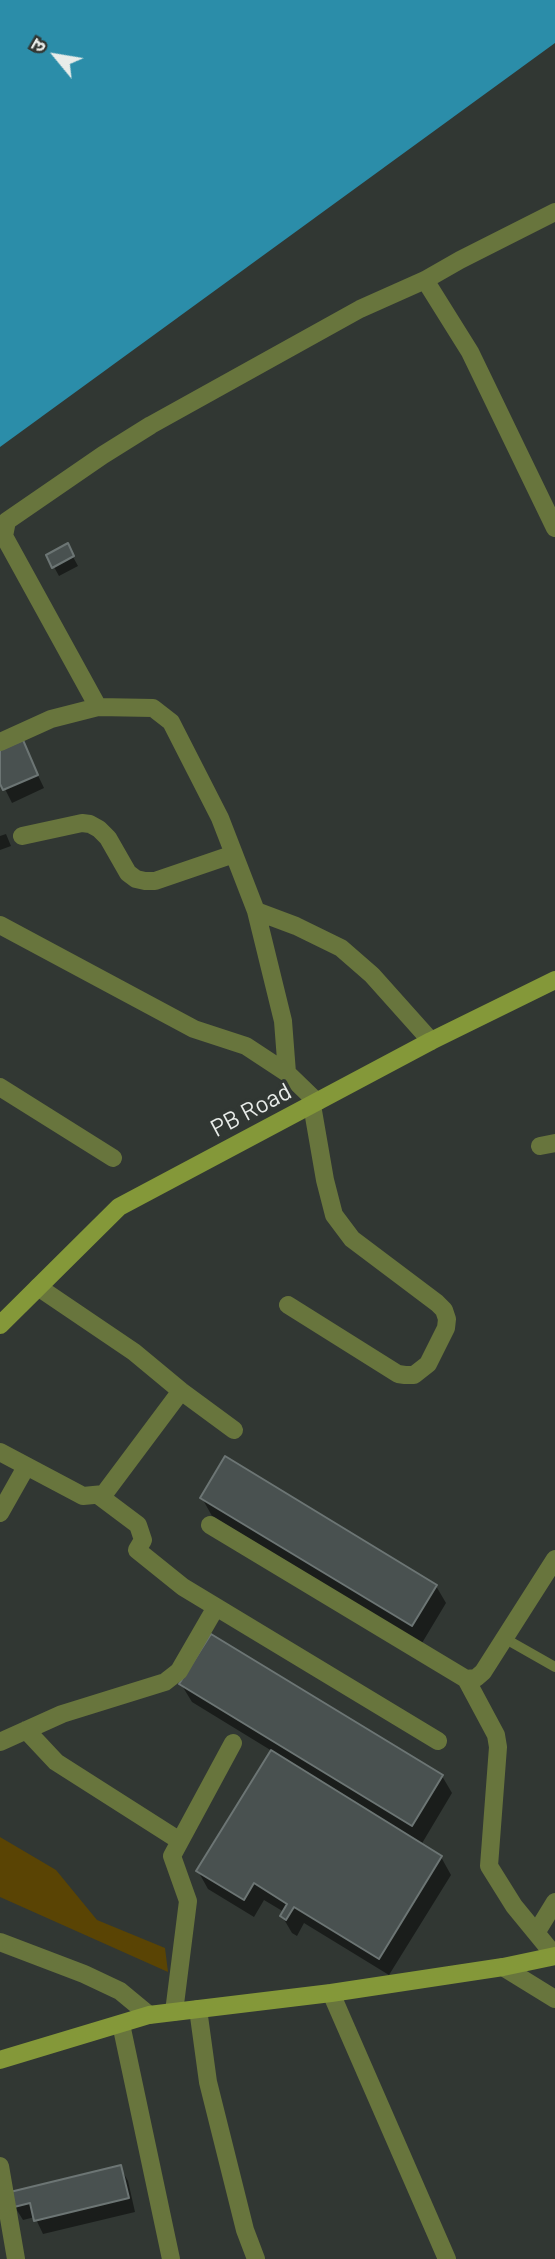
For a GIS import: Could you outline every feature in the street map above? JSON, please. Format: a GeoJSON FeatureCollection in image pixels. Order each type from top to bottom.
{"type":"FeatureCollection","features":[{"type":"Feature","properties":{"kind":"street"},"geometry":{"type":"LineString","coordinates":[[98,707],[4,536],[6,521],[151,425],[360,309],[425,280],[555,212]]}},
{"type":"Feature","properties":{"kind":"street"},"geometry":{"type":"LineString","coordinates":[[425,280],[470,352],[555,528]]}},
{"type":"Feature","properties":{"kind":"street"},"geometry":{"type":"LineString","coordinates":[[0,742],[51,719],[98,707],[153,708],[171,722],[220,818],[256,911],[283,1021],[287,1073]]}},
{"type":"Feature","properties":{"kind":"street"},"geometry":{"type":"LineString","coordinates":[[22,836],[82,823],[90,824],[99,828],[108,838],[128,873],[145,881],[155,881],[234,855]]}},
{"type":"Feature","properties":{"kind":"street"},"geometry":{"type":"LineString","coordinates":[[256,911],[314,933],[341,948],[372,975],[432,1041]]}},
{"type":"Feature","properties":{"kind":"street"},"geometry":{"type":"LineString","coordinates":[[0,925],[194,1029],[246,1046],[287,1073],[314,1104],[325,1180],[334,1215],[352,1239],[444,1310],[446,1328],[428,1364],[414,1375],[405,1376],[288,1306]]}},
{"type":"Feature","properties":{"kind":"street","name":"PB Road"},"geometry":{"type":"LineString","coordinates":[[0,1325],[118,1207],[432,1041],[555,980]]}},
{"type":"Feature","properties":{"kind":"street"},"geometry":{"type":"LineString","coordinates":[[0,1087],[113,1158]]}},
{"type":"Feature","properties":{"kind":"street"},"geometry":{"type":"LineString","coordinates":[[38,1287],[134,1352],[234,1430]]}},
{"type":"Feature","properties":{"kind":"street"},"geometry":{"type":"LineString","coordinates":[[0,1452],[83,1496],[98,1495],[110,1488],[181,1391]]}},
{"type":"Feature","properties":{"kind":"street"},"geometry":{"type":"LineString","coordinates":[[0,1513],[26,1466]]}},
{"type":"Feature","properties":{"kind":"street"},"geometry":{"type":"LineString","coordinates":[[98,1495],[138,1525],[143,1540],[137,1550],[183,1587],[438,1741]]}},
{"type":"Feature","properties":{"kind":"street"},"geometry":{"type":"LineString","coordinates":[[0,2060],[149,2015],[331,1993],[503,1967],[555,1956],[514,1906],[489,1866],[498,1747],[496,1735],[466,1679],[210,1525]]}},
{"type":"Feature","properties":{"kind":"street"},"geometry":{"type":"LineString","coordinates":[[466,1679],[476,1678],[483,1672],[555,1559]]}},
{"type":"Feature","properties":{"kind":"street"},"geometry":{"type":"LineString","coordinates":[[0,1742],[62,1714],[165,1682],[179,1671],[216,1607]]}},
{"type":"Feature","properties":{"kind":"street"},"geometry":{"type":"LineString","coordinates":[[26,1730],[56,1762],[180,1841]]}},
{"type":"Feature","properties":{"kind":"street"},"geometry":{"type":"LineString","coordinates":[[174,2012],[188,1901],[172,1856],[233,1743]]}},
{"type":"Feature","properties":{"kind":"street"},"geometry":{"type":"LineString","coordinates":[[536,1933],[555,1902]]}},
{"type":"Feature","properties":{"kind":"street"},"geometry":{"type":"LineString","coordinates":[[0,1942],[120,1991],[149,2015]]}},
{"type":"Feature","properties":{"kind":"street"},"geometry":{"type":"LineString","coordinates":[[503,1967],[555,1999]]}},
{"type":"Feature","properties":{"kind":"street"},"geometry":{"type":"LineString","coordinates":[[331,1993],[447,2259]]}},
{"type":"Feature","properties":{"kind":"street"},"geometry":{"type":"LineString","coordinates":[[198,2008],[208,2082],[256,2259]]}},
{"type":"Feature","properties":{"kind":"street"},"geometry":{"type":"LineString","coordinates":[[121,2024],[171,2259]]}},
{"type":"Feature","properties":{"kind":"street"},"geometry":{"type":"LineString","coordinates":[[0,2166],[16,2259]]}},
{"type":"Feature","properties":{"kind":"lane"},"geometry":{"type":"LineString","coordinates":[[504,1638],[555,1667]]}},
{"type":"Feature","properties":{"kind":"shaded area"},"geometry":{"type":"Polygon","coordinates":[[[0,1837],[56,1870],[97,1920],[165,1948],[168,1972],[0,1897],[0,1837]]]}},
{"type":"Feature","properties":{"kind":"water"},"geometry":{"type":"Polygon","coordinates":[[[0,0],[555,0],[555,43],[0,447],[0,0]]]}},
{"type":"Feature","properties":{"kind":"building"},"geometry":{"type":"Polygon","coordinates":[[[68,543],[74,556],[52,568],[46,555],[68,543]]]}},
{"type":"Feature","properties":{"kind":"building"},"geometry":{"type":"Polygon","coordinates":[[[23,740],[38,775],[3,790],[0,784],[0,750],[23,740]]]}},
{"type":"Feature","properties":{"kind":"building"},"geometry":{"type":"Polygon","coordinates":[[[225,1456],[437,1585],[412,1626],[200,1498],[225,1456]]]}},
{"type":"Feature","properties":{"kind":"building"},"geometry":{"type":"Polygon","coordinates":[[[211,1634],[443,1775],[412,1826],[179,1684],[211,1634]]]}},
{"type":"Feature","properties":{"kind":"building"},"geometry":{"type":"Polygon","coordinates":[[[271,1750],[442,1856],[379,1959],[294,1907],[286,1920],[280,1916],[287,1904],[254,1883],[244,1900],[196,1871],[271,1750]]]}},
{"type":"Feature","properties":{"kind":"building"},"geometry":{"type":"Polygon","coordinates":[[[121,2165],[129,2198],[34,2221],[30,2203],[14,2207],[10,2192],[121,2165]]]}}]}
